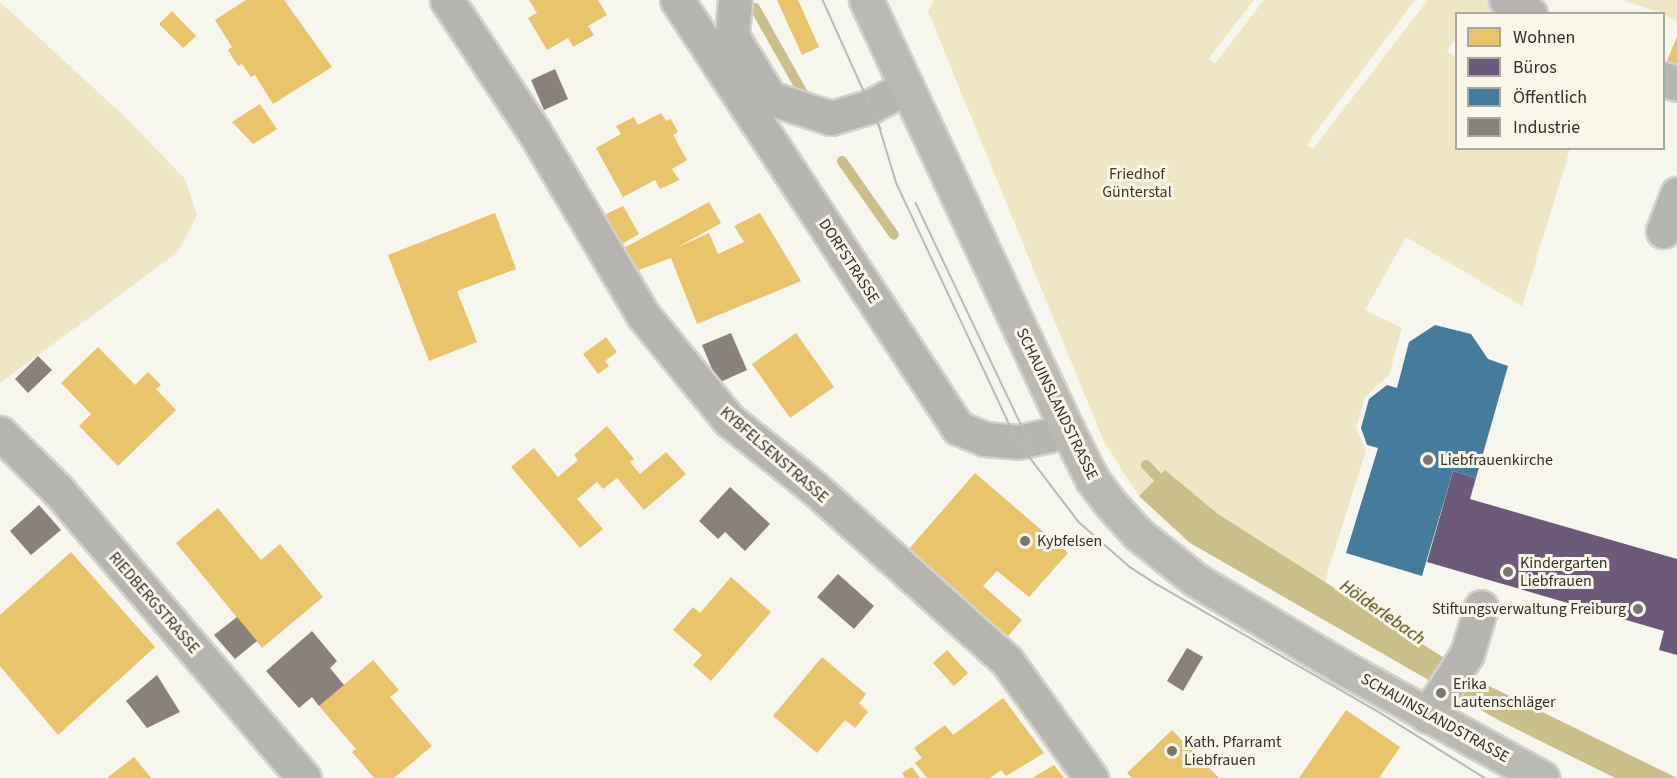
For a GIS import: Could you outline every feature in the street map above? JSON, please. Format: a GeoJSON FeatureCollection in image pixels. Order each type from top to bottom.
{"type":"FeatureCollection","features":[{"type":"Feature","properties":{"kind":"main road","name":"SCHAUINSLANDSTRASSE"},"geometry":{"type":"LineString","coordinates":[[866,0],[905,88],[1000,281],[1068,431],[1092,479],[1110,503],[1138,534],[1176,565],[1245,610],[1435,706],[1542,778]]}},
{"type":"Feature","properties":{"kind":"street","name":"KYBFELSENSTRASSE"},"geometry":{"type":"LineString","coordinates":[[447,0],[535,133],[643,315],[729,420],[812,486],[1006,661],[1091,778]]}},
{"type":"Feature","properties":{"kind":"street","name":"DORFSTRASSE"},"geometry":{"type":"LineString","coordinates":[[677,0],[958,428],[985,439],[1018,442],[1068,431]]}},
{"type":"Feature","properties":{"kind":"street"},"geometry":{"type":"LineString","coordinates":[[735,0],[732,36],[770,98],[831,118],[871,106],[905,88]]}},
{"type":"Feature","properties":{"kind":"street"},"geometry":{"type":"LineString","coordinates":[[1506,0],[1527,12]]}},
{"type":"Feature","properties":{"kind":"street"},"geometry":{"type":"LineString","coordinates":[[1663,231],[1677,194]]}},
{"type":"Feature","properties":{"kind":"street","name":"RIEDBERGSTRASSE"},"geometry":{"type":"LineString","coordinates":[[0,433],[57,489],[304,778]]}},
{"type":"Feature","properties":{"kind":"street"},"geometry":{"type":"LineString","coordinates":[[1435,706],[1467,654],[1481,608]]}},
{"type":"Feature","properties":{"kind":"green space","name":"Friedhof Günterstal"},"geometry":{"type":"Polygon","coordinates":[[[934,0],[1254,0],[1208,59],[1215,64],[1264,0],[1415,0],[1314,134],[1307,145],[1313,149],[1428,0],[1489,0],[1511,12],[1455,12],[1455,40],[1447,51],[1455,57],[1455,150],[1570,150],[1522,306],[1406,237],[1365,310],[1402,328],[1389,375],[1365,397],[1356,427],[1366,450],[1324,584],[1218,514],[1165,471],[1139,496],[1104,442],[928,11],[934,0]]]}},
{"type":"Feature","properties":{"kind":"green space"},"geometry":{"type":"Polygon","coordinates":[[[1622,0],[1677,0],[1677,22],[1665,15],[1665,12],[1658,12],[1622,0]]]}},
{"type":"Feature","properties":{"kind":"green space"},"geometry":{"type":"Polygon","coordinates":[[[0,2],[124,116],[185,179],[197,215],[177,253],[0,383],[0,2]]]}},
{"type":"Feature","properties":{"kind":"shaded area"},"geometry":{"type":"Polygon","coordinates":[[[1165,470],[1218,514],[1485,684],[1677,778],[1615,778],[1500,721],[1190,543],[1139,496],[1165,470]]]}},
{"type":"Feature","properties":{"kind":"building: Wohnen"},"geometry":{"type":"Polygon","coordinates":[[[246,0],[284,0],[332,67],[273,104],[255,75],[251,77],[242,64],[238,66],[228,50],[232,47],[215,20],[246,0]]]}},
{"type":"Feature","properties":{"kind":"building: Wohnen"},"geometry":{"type":"Polygon","coordinates":[[[529,0],[598,0],[607,15],[588,26],[594,35],[573,47],[568,38],[547,50],[528,18],[537,13],[529,0]]]}},
{"type":"Feature","properties":{"kind":"building: Wohnen"},"geometry":{"type":"Polygon","coordinates":[[[777,0],[798,0],[819,47],[802,55],[777,0]]]}},
{"type":"Feature","properties":{"kind":"building: Wohnen"},"geometry":{"type":"Polygon","coordinates":[[[172,11],[196,36],[183,48],[159,24],[172,11]]]}},
{"type":"Feature","properties":{"kind":"building: Wohnen"},"geometry":{"type":"Polygon","coordinates":[[[1677,36],[1677,71],[1665,66],[1677,36]]]}},
{"type":"Feature","properties":{"kind":"building: Wohnen"},"geometry":{"type":"Polygon","coordinates":[[[260,104],[277,129],[253,144],[232,122],[260,104]]]}},
{"type":"Feature","properties":{"kind":"building: Wohnen"},"geometry":{"type":"Polygon","coordinates":[[[661,113],[666,121],[671,119],[678,132],[673,135],[687,160],[672,169],[679,180],[660,189],[655,180],[623,197],[596,148],[621,134],[616,126],[634,117],[638,125],[661,113]]]}},
{"type":"Feature","properties":{"kind":"building: Wohnen"},"geometry":{"type":"Polygon","coordinates":[[[709,202],[721,223],[676,248],[709,233],[718,254],[744,242],[734,226],[760,213],[801,281],[697,324],[671,258],[636,271],[624,248],[709,202]]]}},
{"type":"Feature","properties":{"kind":"building: Wohnen"},"geometry":{"type":"Polygon","coordinates":[[[623,206],[639,234],[620,245],[604,215],[623,206]]]}},
{"type":"Feature","properties":{"kind":"building: Wohnen"},"geometry":{"type":"Polygon","coordinates":[[[495,213],[516,269],[457,291],[477,342],[429,361],[388,255],[495,213]]]}},
{"type":"Feature","properties":{"kind":"building: Wohnen"},"geometry":{"type":"Polygon","coordinates":[[[796,333],[834,387],[790,418],[752,364],[796,333]]]}},
{"type":"Feature","properties":{"kind":"building: Wohnen"},"geometry":{"type":"Polygon","coordinates":[[[606,337],[617,352],[605,361],[609,366],[598,374],[583,354],[606,337]]]}},
{"type":"Feature","properties":{"kind":"building: Wohnen"},"geometry":{"type":"Polygon","coordinates":[[[98,347],[135,385],[148,372],[161,385],[156,389],[176,410],[118,466],[79,426],[91,414],[61,383],[98,347]]]}},
{"type":"Feature","properties":{"kind":"building: Wohnen"},"geometry":{"type":"Polygon","coordinates":[[[607,426],[634,459],[630,462],[640,474],[666,452],[686,474],[644,510],[617,478],[603,489],[597,482],[577,499],[603,529],[580,548],[511,467],[534,448],[558,477],[578,460],[574,455],[607,426]]]}},
{"type":"Feature","properties":{"kind":"building: Wohnen"},"geometry":{"type":"Polygon","coordinates":[[[975,473],[1068,553],[1029,597],[997,571],[983,586],[1022,620],[1008,636],[908,550],[975,473]]]}},
{"type":"Feature","properties":{"kind":"building: Wohnen"},"geometry":{"type":"Polygon","coordinates":[[[218,508],[261,560],[280,544],[323,597],[262,648],[176,543],[218,508]]]}},
{"type":"Feature","properties":{"kind":"building: Wohnen"},"geometry":{"type":"Polygon","coordinates":[[[71,552],[155,647],[58,735],[0,666],[0,615],[71,552]]]}},
{"type":"Feature","properties":{"kind":"building: Wohnen"},"geometry":{"type":"Polygon","coordinates":[[[731,577],[771,612],[711,681],[693,665],[702,655],[673,630],[693,607],[700,613],[731,577]]]}},
{"type":"Feature","properties":{"kind":"building: Wohnen"},"geometry":{"type":"Polygon","coordinates":[[[947,650],[968,673],[954,686],[933,663],[947,650]]]}},
{"type":"Feature","properties":{"kind":"building: Wohnen"},"geometry":{"type":"Polygon","coordinates":[[[822,657],[866,694],[859,703],[868,712],[855,728],[845,720],[817,753],[773,716],[822,657]]]}},
{"type":"Feature","properties":{"kind":"building: Wohnen"},"geometry":{"type":"Polygon","coordinates":[[[373,660],[399,690],[390,697],[432,746],[394,778],[374,778],[352,752],[356,749],[319,706],[373,660]]]}},
{"type":"Feature","properties":{"kind":"building: Wohnen"},"geometry":{"type":"Polygon","coordinates":[[[1003,698],[1044,753],[1006,776],[1001,770],[990,778],[927,778],[915,763],[922,758],[914,748],[945,725],[953,735],[1003,698]]]}},
{"type":"Feature","properties":{"kind":"building: Wohnen"},"geometry":{"type":"Polygon","coordinates":[[[1346,710],[1400,747],[1379,778],[1299,778],[1346,710]]]}},
{"type":"Feature","properties":{"kind":"building: Wohnen","name":"Kath. Pfarramt Liebfrauen"},"geometry":{"type":"Polygon","coordinates":[[[1172,730],[1219,778],[1132,778],[1127,773],[1172,730]]]}},
{"type":"Feature","properties":{"kind":"building: Wohnen"},"geometry":{"type":"Polygon","coordinates":[[[134,757],[151,778],[107,778],[134,757]]]}},
{"type":"Feature","properties":{"kind":"building: Wohnen"},"geometry":{"type":"Polygon","coordinates":[[[1054,765],[1064,778],[1032,778],[1054,765]]]}},
{"type":"Feature","properties":{"kind":"building: Wohnen"},"geometry":{"type":"Polygon","coordinates":[[[912,767],[920,778],[905,778],[902,773],[912,767]]]}},
{"type":"Feature","properties":{"kind":"building: Büros"},"geometry":{"type":"Polygon","coordinates":[[[1453,471],[1476,478],[1470,499],[1677,559],[1677,655],[1659,650],[1664,631],[1427,562],[1453,471]]]}},
{"type":"Feature","properties":{"kind":"building: Öffentlich","name":"Liebfrauenkirche"},"geometry":{"type":"Polygon","coordinates":[[[1435,325],[1471,334],[1488,359],[1508,366],[1476,478],[1453,471],[1422,576],[1346,553],[1378,448],[1367,445],[1361,428],[1369,399],[1387,385],[1397,388],[1409,342],[1435,325]]]}},
{"type":"Feature","properties":{"kind":"building: Industrie"},"geometry":{"type":"Polygon","coordinates":[[[555,69],[568,99],[544,110],[531,80],[555,69]]]}},
{"type":"Feature","properties":{"kind":"building: Industrie"},"geometry":{"type":"Polygon","coordinates":[[[731,333],[747,370],[718,383],[702,345],[731,333]]]}},
{"type":"Feature","properties":{"kind":"building: Industrie"},"geometry":{"type":"Polygon","coordinates":[[[38,356],[52,370],[28,393],[15,379],[38,356]]]}},
{"type":"Feature","properties":{"kind":"building: Industrie"},"geometry":{"type":"Polygon","coordinates":[[[730,487],[770,524],[745,551],[725,532],[718,539],[699,521],[730,487]]]}},
{"type":"Feature","properties":{"kind":"building: Industrie"},"geometry":{"type":"Polygon","coordinates":[[[39,505],[61,530],[31,555],[10,531],[39,505]]]}},
{"type":"Feature","properties":{"kind":"building: Industrie"},"geometry":{"type":"Polygon","coordinates":[[[838,574],[874,606],[854,629],[817,597],[838,574]]]}},
{"type":"Feature","properties":{"kind":"building: Industrie"},"geometry":{"type":"Polygon","coordinates":[[[237,617],[257,641],[235,659],[214,635],[237,617]]]}},
{"type":"Feature","properties":{"kind":"building: Industrie"},"geometry":{"type":"Polygon","coordinates":[[[312,631],[337,661],[330,668],[344,685],[319,706],[312,697],[299,708],[266,671],[312,631]]]}},
{"type":"Feature","properties":{"kind":"building: Industrie"},"geometry":{"type":"Polygon","coordinates":[[[1187,648],[1203,657],[1183,691],[1167,681],[1187,648]]]}},
{"type":"Feature","properties":{"kind":"building: Industrie"},"geometry":{"type":"Polygon","coordinates":[[[157,675],[180,712],[147,728],[126,701],[157,675]]]}},
{"type":"Feature","properties":{"kind":"waterway","name":"Hölderlebach"},"geometry":{"type":"LineString","coordinates":[[755,8],[808,102]]}},
{"type":"Feature","properties":{"kind":"waterway","name":"Hölderlebach"},"geometry":{"type":"LineString","coordinates":[[842,161],[894,235]]}},
{"type":"Feature","properties":{"kind":"waterway","name":"Hölderlebach"},"geometry":{"type":"LineString","coordinates":[[1146,465],[1166,486]]}},
{"type":"Feature","properties":{"kind":"tram line"},"geometry":{"type":"LineString","coordinates":[[823,0],[881,129]]}},
{"type":"Feature","properties":{"kind":"tram line"},"geometry":{"type":"LineString","coordinates":[[878,122],[897,184],[1018,442],[1079,522],[1130,567],[1158,585],[1374,709],[1485,778]]}},
{"type":"Feature","properties":{"kind":"tram line"},"geometry":{"type":"LineString","coordinates":[[916,203],[1034,452]]}},
{"type":"Feature","properties":{"kind":"place","name":"Liebfrauenkirche"},"geometry":{"type":"Point","coordinates":[1428,460]}},
{"type":"Feature","properties":{"kind":"place","name":"Kybfelsen"},"geometry":{"type":"Point","coordinates":[1025,541]}},
{"type":"Feature","properties":{"kind":"place","name":"Kindergarten Liebfrauen"},"geometry":{"type":"Point","coordinates":[1508,572]}},
{"type":"Feature","properties":{"kind":"place","name":"Stiftungsverwaltung Freiburg"},"geometry":{"type":"Point","coordinates":[1638,609]}},
{"type":"Feature","properties":{"kind":"place","name":"Erika Lautenschläger"},"geometry":{"type":"Point","coordinates":[1441,693]}},
{"type":"Feature","properties":{"kind":"place","name":"Kath. Pfarramt Liebfrauen"},"geometry":{"type":"Point","coordinates":[1172,751]}}]}
